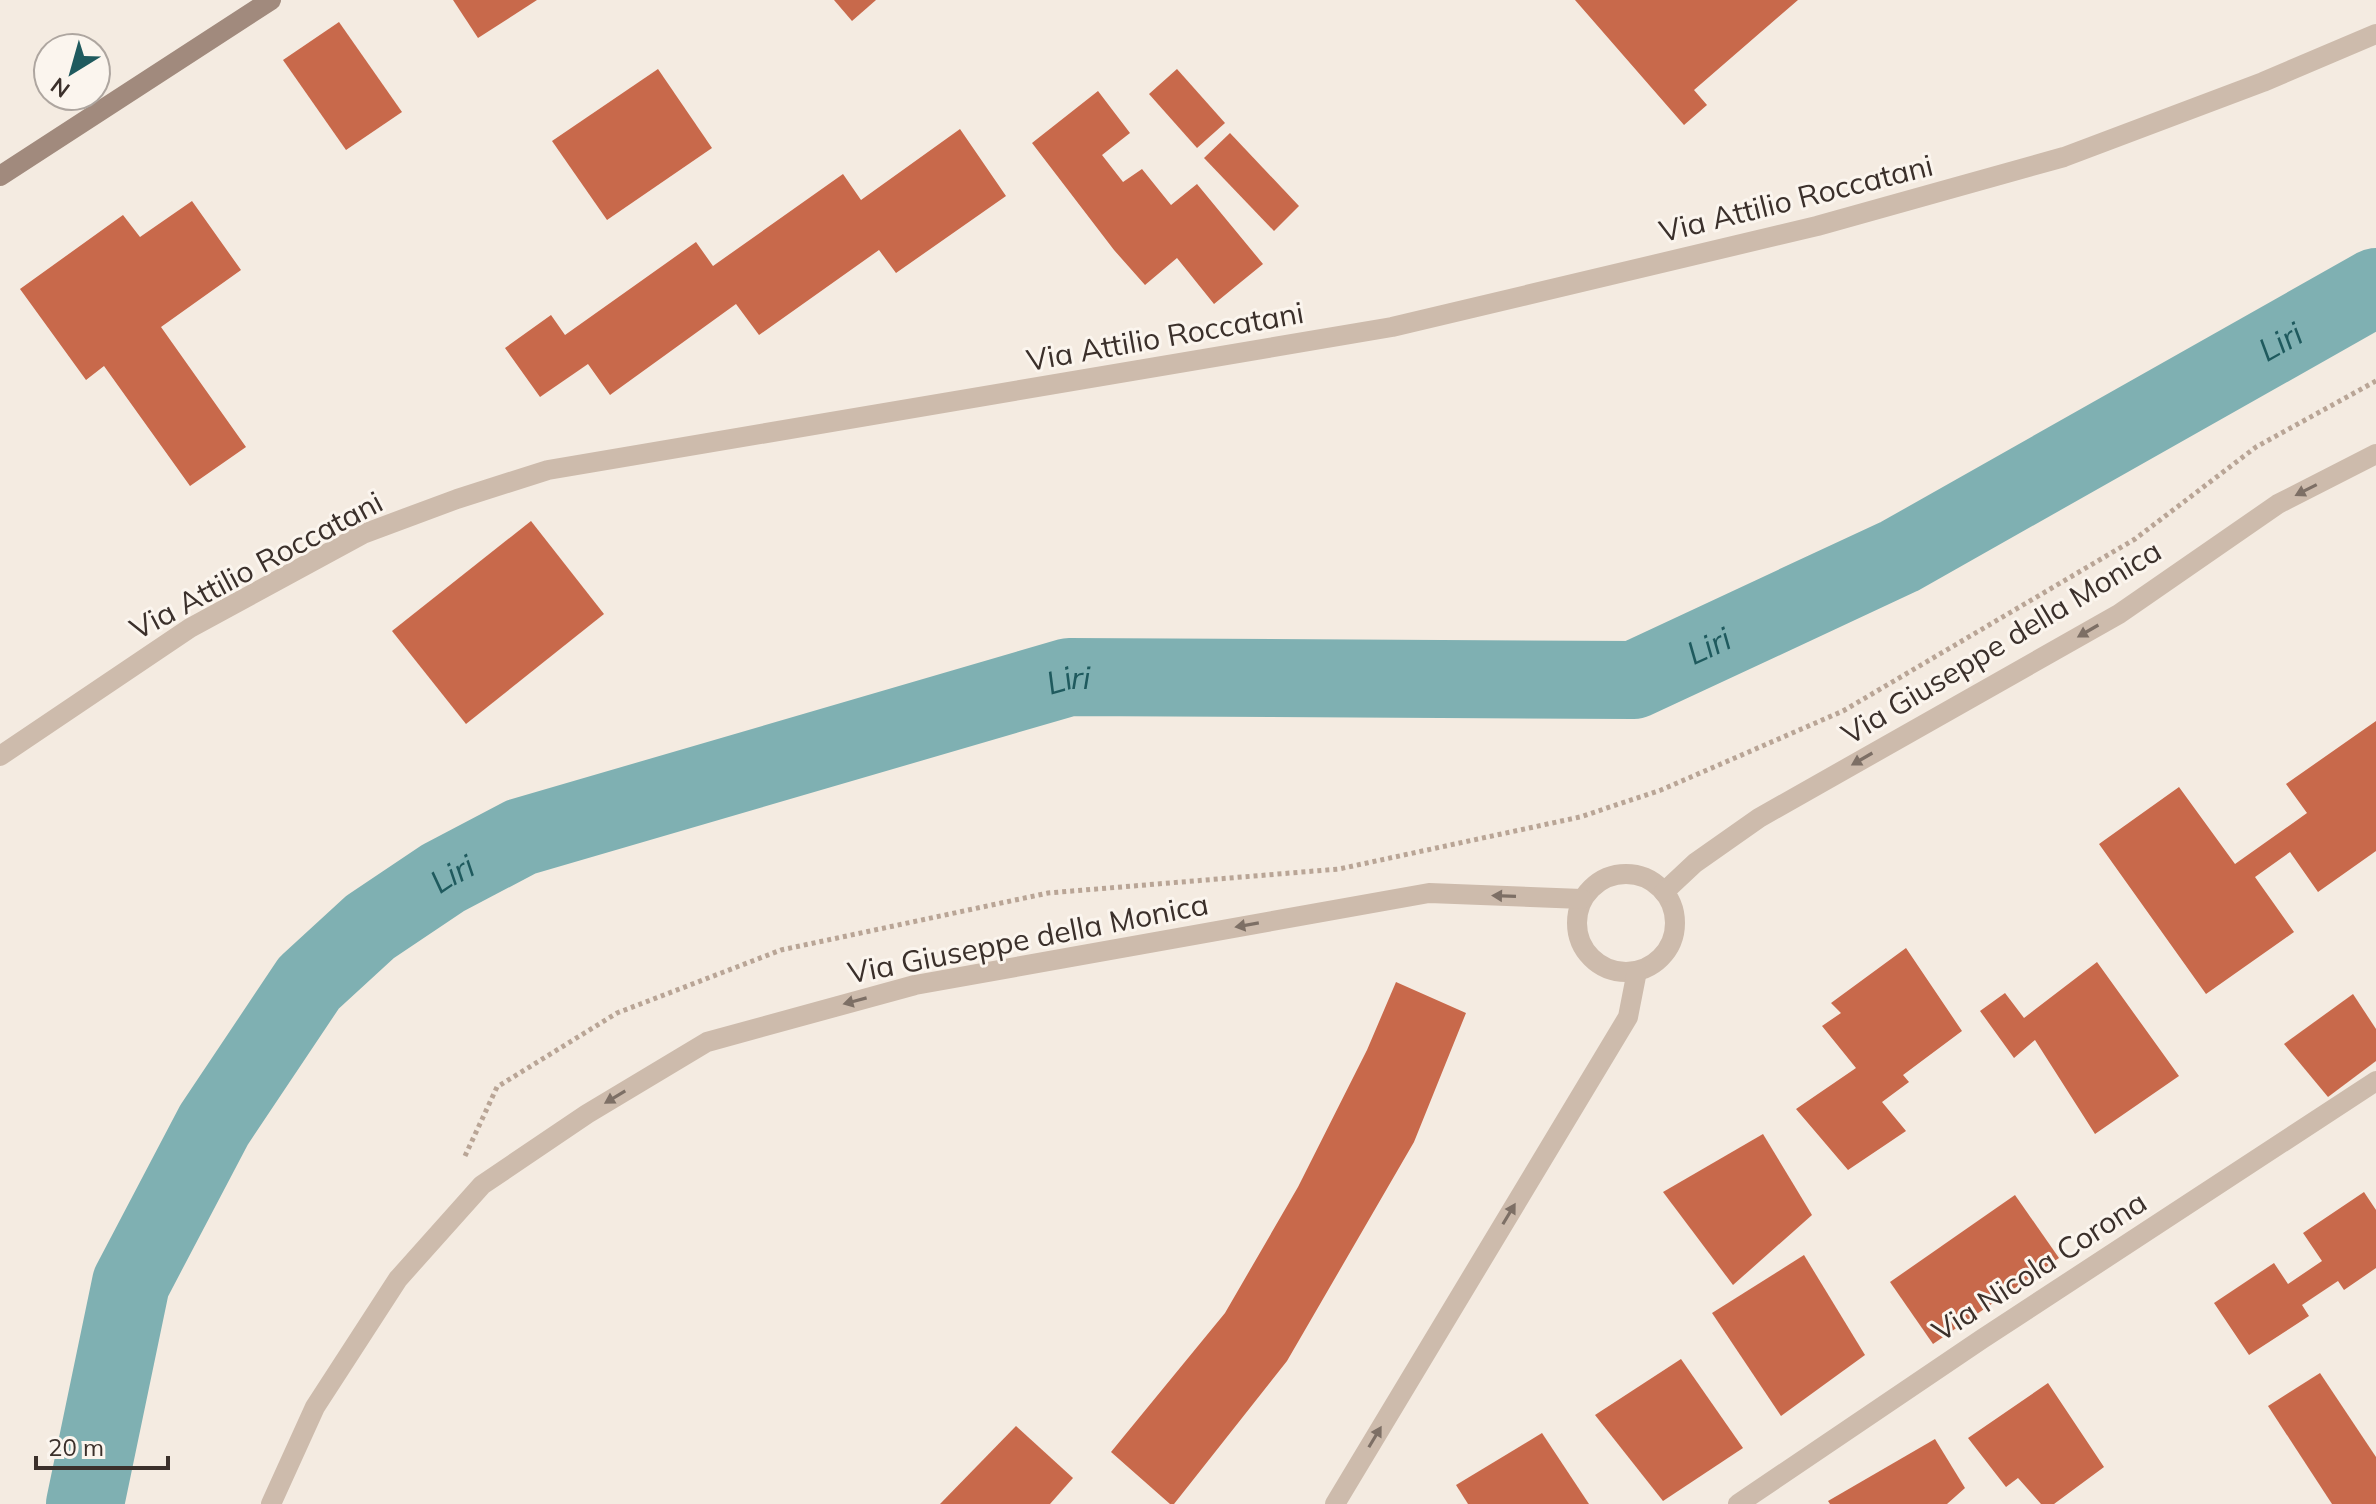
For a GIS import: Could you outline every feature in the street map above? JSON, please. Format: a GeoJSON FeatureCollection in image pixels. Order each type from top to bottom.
{"type":"FeatureCollection","features":[{"type":"Feature","properties":{"kind":"main road"},"geometry":{"type":"LineString","coordinates":[[0,176],[271,0]]}},
{"type":"Feature","properties":{"kind":"street","name":"Via Attilio Roccatani"},"geometry":{"type":"LineString","coordinates":[[0,756],[190,628],[363,534],[548,470],[1392,327],[1590,281],[1817,226],[2064,157],[2263,82],[2376,34]]}},
{"type":"Feature","properties":{"kind":"street","name":"Via Giuseppe della Monica"},"geometry":{"type":"LineString","coordinates":[[1664,892],[1695,863],[1759,818],[2119,614],[2278,504],[2376,454]]}},
{"type":"Feature","properties":{"kind":"street"},"geometry":{"type":"LineString","coordinates":[[1621,874],[1637,875],[1652,881],[1664,892],[1672,906],[1675,922],[1665,954],[1653,965],[1621,973],[1604,968],[1581,946],[1577,914],[1582,899],[1592,886],[1621,874]]}},
{"type":"Feature","properties":{"kind":"street","name":"Via Giuseppe della Monica"},"geometry":{"type":"LineString","coordinates":[[271,1504],[315,1407],[398,1279],[482,1185],[587,1114],[707,1042],[915,985],[1429,893],[1582,899]]}},
{"type":"Feature","properties":{"kind":"street"},"geometry":{"type":"LineString","coordinates":[[1335,1504],[1628,1017],[1637,971]]}},
{"type":"Feature","properties":{"kind":"street","name":"Via Nicola Corona"},"geometry":{"type":"LineString","coordinates":[[1738,1504],[1982,1339],[2376,1081]]}},
{"type":"Feature","properties":{"kind":"path"},"geometry":{"type":"LineString","coordinates":[[458,1166],[497,1087],[617,1013],[781,950],[1048,893],[1339,869],[1580,817],[1661,790],[1843,711],[2135,539],[2256,447],[2376,381]]}},
{"type":"Feature","properties":{"kind":"building"},"geometry":{"type":"Polygon","coordinates":[[[453,0],[537,0],[478,38],[453,0]]]}},
{"type":"Feature","properties":{"kind":"building"},"geometry":{"type":"Polygon","coordinates":[[[834,0],[876,0],[852,21],[834,0]]]}},
{"type":"Feature","properties":{"kind":"building"},"geometry":{"type":"Polygon","coordinates":[[[1575,0],[1798,0],[1694,90],[1707,105],[1684,125],[1575,0]]]}},
{"type":"Feature","properties":{"kind":"building"},"geometry":{"type":"Polygon","coordinates":[[[339,22],[402,112],[346,150],[283,60],[339,22]]]}},
{"type":"Feature","properties":{"kind":"building"},"geometry":{"type":"Polygon","coordinates":[[[658,69],[712,148],[607,220],[552,141],[658,69]]]}},
{"type":"Feature","properties":{"kind":"building"},"geometry":{"type":"Polygon","coordinates":[[[1177,69],[1225,123],[1197,148],[1149,94],[1177,69]]]}},
{"type":"Feature","properties":{"kind":"building"},"geometry":{"type":"Polygon","coordinates":[[[1098,91],[1130,133],[1102,155],[1123,182],[1142,169],[1171,205],[1197,184],[1263,264],[1214,304],[1177,258],[1145,285],[1114,250],[1032,143],[1098,91]]]}},
{"type":"Feature","properties":{"kind":"building"},"geometry":{"type":"Polygon","coordinates":[[[960,129],[1006,196],[896,273],[879,250],[759,335],[736,304],[610,395],[588,364],[540,397],[505,348],[551,315],[565,335],[696,242],[713,266],[843,174],[861,200],[960,129]]]}},
{"type":"Feature","properties":{"kind":"building"},"geometry":{"type":"Polygon","coordinates":[[[1230,133],[1299,206],[1274,231],[1204,158],[1230,133]]]}},
{"type":"Feature","properties":{"kind":"building"},"geometry":{"type":"Polygon","coordinates":[[[192,201],[241,270],[161,327],[246,447],[190,486],[104,366],[86,380],[20,289],[123,215],[140,237],[192,201]]]}},
{"type":"Feature","properties":{"kind":"building"},"geometry":{"type":"Polygon","coordinates":[[[531,521],[604,614],[466,724],[392,631],[531,521]]]}},
{"type":"Feature","properties":{"kind":"building"},"geometry":{"type":"Polygon","coordinates":[[[2376,721],[2376,851],[2318,892],[2290,852],[2255,877],[2294,932],[2206,994],[2099,844],[2179,787],[2235,864],[2307,813],[2286,784],[2376,721]]]}},
{"type":"Feature","properties":{"kind":"building"},"geometry":{"type":"Polygon","coordinates":[[[1906,948],[1962,1031],[1903,1075],[1909,1082],[1882,1102],[1906,1131],[1848,1170],[1796,1109],[1856,1068],[1822,1026],[1841,1013],[1831,1003],[1906,948]]]}},
{"type":"Feature","properties":{"kind":"building"},"geometry":{"type":"Polygon","coordinates":[[[2097,962],[2179,1076],[2095,1134],[2035,1040],[2014,1058],[1980,1011],[2005,993],[2024,1018],[2097,962]]]}},
{"type":"Feature","properties":{"kind":"building"},"geometry":{"type":"Polygon","coordinates":[[[1396,982],[1466,1013],[1414,1142],[1287,1361],[1174,1504],[1170,1504],[1111,1452],[1225,1313],[1298,1187],[1367,1050],[1396,982]]]}},
{"type":"Feature","properties":{"kind":"building"},"geometry":{"type":"Polygon","coordinates":[[[2353,994],[2376,1029],[2376,1061],[2328,1097],[2284,1044],[2353,994]]]}},
{"type":"Feature","properties":{"kind":"building"},"geometry":{"type":"Polygon","coordinates":[[[1763,1134],[1812,1215],[1733,1285],[1663,1192],[1763,1134]]]}},
{"type":"Feature","properties":{"kind":"building"},"geometry":{"type":"Polygon","coordinates":[[[2364,1192],[2376,1210],[2376,1268],[2344,1290],[2338,1281],[2302,1305],[2309,1316],[2249,1355],[2214,1303],[2274,1263],[2288,1284],[2322,1261],[2303,1233],[2364,1192]]]}},
{"type":"Feature","properties":{"kind":"building"},"geometry":{"type":"Polygon","coordinates":[[[2015,1195],[2059,1258],[1933,1344],[1890,1282],[2015,1195]]]}},
{"type":"Feature","properties":{"kind":"building"},"geometry":{"type":"Polygon","coordinates":[[[1804,1255],[1865,1355],[1781,1416],[1712,1313],[1804,1255]]]}},
{"type":"Feature","properties":{"kind":"building"},"geometry":{"type":"Polygon","coordinates":[[[1681,1359],[1743,1448],[1663,1501],[1595,1415],[1681,1359]]]}},
{"type":"Feature","properties":{"kind":"building"},"geometry":{"type":"Polygon","coordinates":[[[2320,1373],[2376,1457],[2376,1504],[2332,1504],[2268,1406],[2320,1373]]]}},
{"type":"Feature","properties":{"kind":"building"},"geometry":{"type":"Polygon","coordinates":[[[2048,1383],[2104,1467],[2054,1504],[2041,1504],[2018,1478],[2006,1487],[1968,1438],[2048,1383]]]}},
{"type":"Feature","properties":{"kind":"building"},"geometry":{"type":"Polygon","coordinates":[[[1016,1426],[1073,1478],[1050,1504],[940,1504],[1016,1426]]]}},
{"type":"Feature","properties":{"kind":"building"},"geometry":{"type":"Polygon","coordinates":[[[1542,1433],[1589,1504],[1468,1504],[1456,1485],[1542,1433]]]}},
{"type":"Feature","properties":{"kind":"building"},"geometry":{"type":"Polygon","coordinates":[[[1935,1439],[1965,1488],[1947,1504],[1830,1504],[1828,1501],[1935,1439]]]}},
{"type":"Feature","properties":{"kind":"waterway","name":"Liri"},"geometry":{"type":"LineString","coordinates":[[85,1504],[131,1283],[214,1125],[309,983],[370,927],[443,878],[521,837],[1069,677],[1634,680],[1900,556],[2376,287]]}}]}
